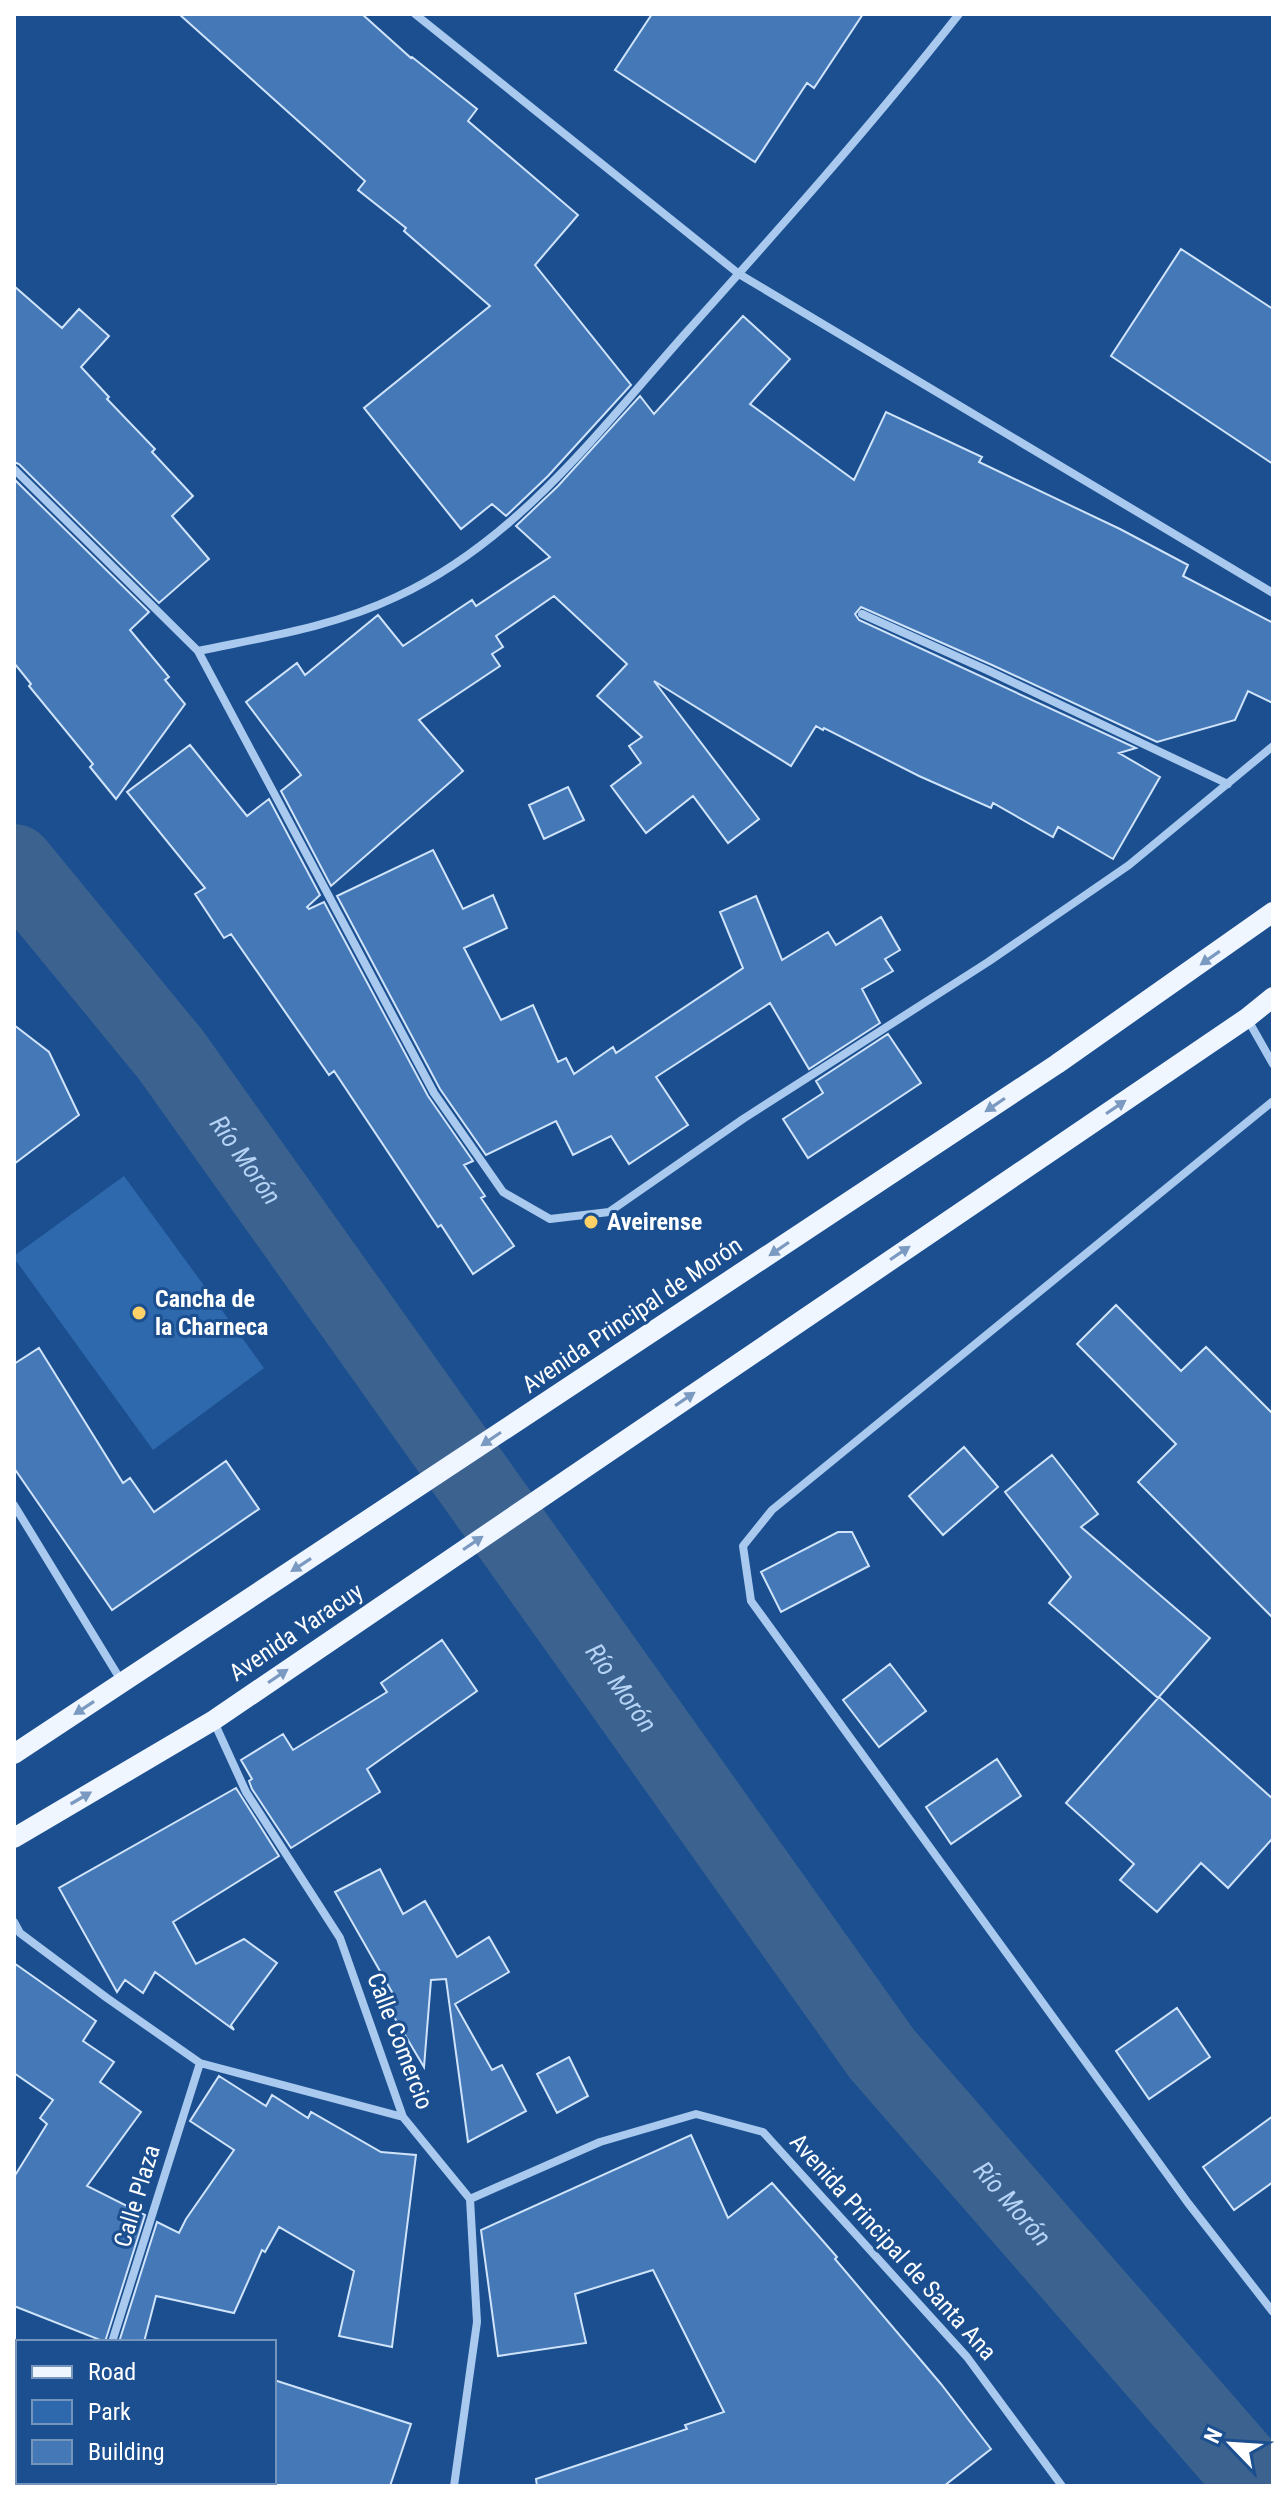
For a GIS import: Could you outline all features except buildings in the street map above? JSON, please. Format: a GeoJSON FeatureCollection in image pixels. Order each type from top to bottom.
{"type":"FeatureCollection","features":[{"type":"Feature","properties":{"kind":"main road","name":"Avenida Principal de Morón"},"geometry":{"type":"LineString","coordinates":[[14,1754],[1044,1073],[1273,912]]}},
{"type":"Feature","properties":{"kind":"main road"},"geometry":{"type":"LineString","coordinates":[[1247,1018],[1273,997]]}},
{"type":"Feature","properties":{"kind":"main road","name":"Avenida Yaracuy"},"geometry":{"type":"LineString","coordinates":[[214,1720],[1247,1018]]}},
{"type":"Feature","properties":{"kind":"main road"},"geometry":{"type":"LineString","coordinates":[[14,1838],[214,1720]]}},
{"type":"Feature","properties":{"kind":"street"},"geometry":{"type":"LineString","coordinates":[[415,14],[739,274],[1273,593]]}},
{"type":"Feature","properties":{"kind":"street"},"geometry":{"type":"LineString","coordinates":[[198,651],[323,625],[396,597],[456,563],[542,495],[886,107],[959,14]]}},
{"type":"Feature","properties":{"kind":"street"},"geometry":{"type":"LineString","coordinates":[[14,469],[198,651],[434,1093],[503,1192],[550,1219],[609,1212],[743,1119],[988,962],[1129,865],[1273,746]]}},
{"type":"Feature","properties":{"kind":"street"},"geometry":{"type":"LineString","coordinates":[[862,614],[1228,784]]}},
{"type":"Feature","properties":{"kind":"street"},"geometry":{"type":"LineString","coordinates":[[1247,1018],[1273,1064]]}},
{"type":"Feature","properties":{"kind":"street"},"geometry":{"type":"LineString","coordinates":[[1273,1101],[772,1510],[743,1546],[751,1601],[1188,2203],[1273,2312]]}},
{"type":"Feature","properties":{"kind":"street"},"geometry":{"type":"LineString","coordinates":[[14,1505],[122,1683]]}},
{"type":"Feature","properties":{"kind":"street","name":"Calle Comercio"},"geometry":{"type":"LineString","coordinates":[[214,1720],[246,1792],[340,1938],[403,2117],[470,2199]]}},
{"type":"Feature","properties":{"kind":"street"},"geometry":{"type":"LineString","coordinates":[[14,1922],[20,1933],[200,2063],[403,2117]]}},
{"type":"Feature","properties":{"kind":"street","name":"Calle Plaza"},"geometry":{"type":"LineString","coordinates":[[113,2340],[200,2063]]}},
{"type":"Feature","properties":{"kind":"street","name":"Avenida Principal de Santa Ana"},"geometry":{"type":"LineString","coordinates":[[470,2199],[600,2142],[696,2114],[763,2132],[967,2357],[1062,2486]]}},
{"type":"Feature","properties":{"kind":"street"},"geometry":{"type":"LineString","coordinates":[[454,2486],[477,2322],[470,2199]]}},
{"type":"Feature","properties":{"kind":"green space","name":"Cancha de la Charneca"},"geometry":{"type":"Polygon","coordinates":[[[124,1176],[264,1368],[153,1450],[14,1258],[124,1176]]]}},
{"type":"Feature","properties":{"kind":"waterway","name":"Río Morón"},"geometry":{"type":"LineString","coordinates":[[14,864],[171,1055],[882,2054],[1259,2486]]}},
{"type":"Feature","properties":{"kind":"place","name":"Aveirense"},"geometry":{"type":"Point","coordinates":[591,1222]}},
{"type":"Feature","properties":{"kind":"place","name":"Cancha de la Charneca"},"geometry":{"type":"Point","coordinates":[139,1313]}}]}
